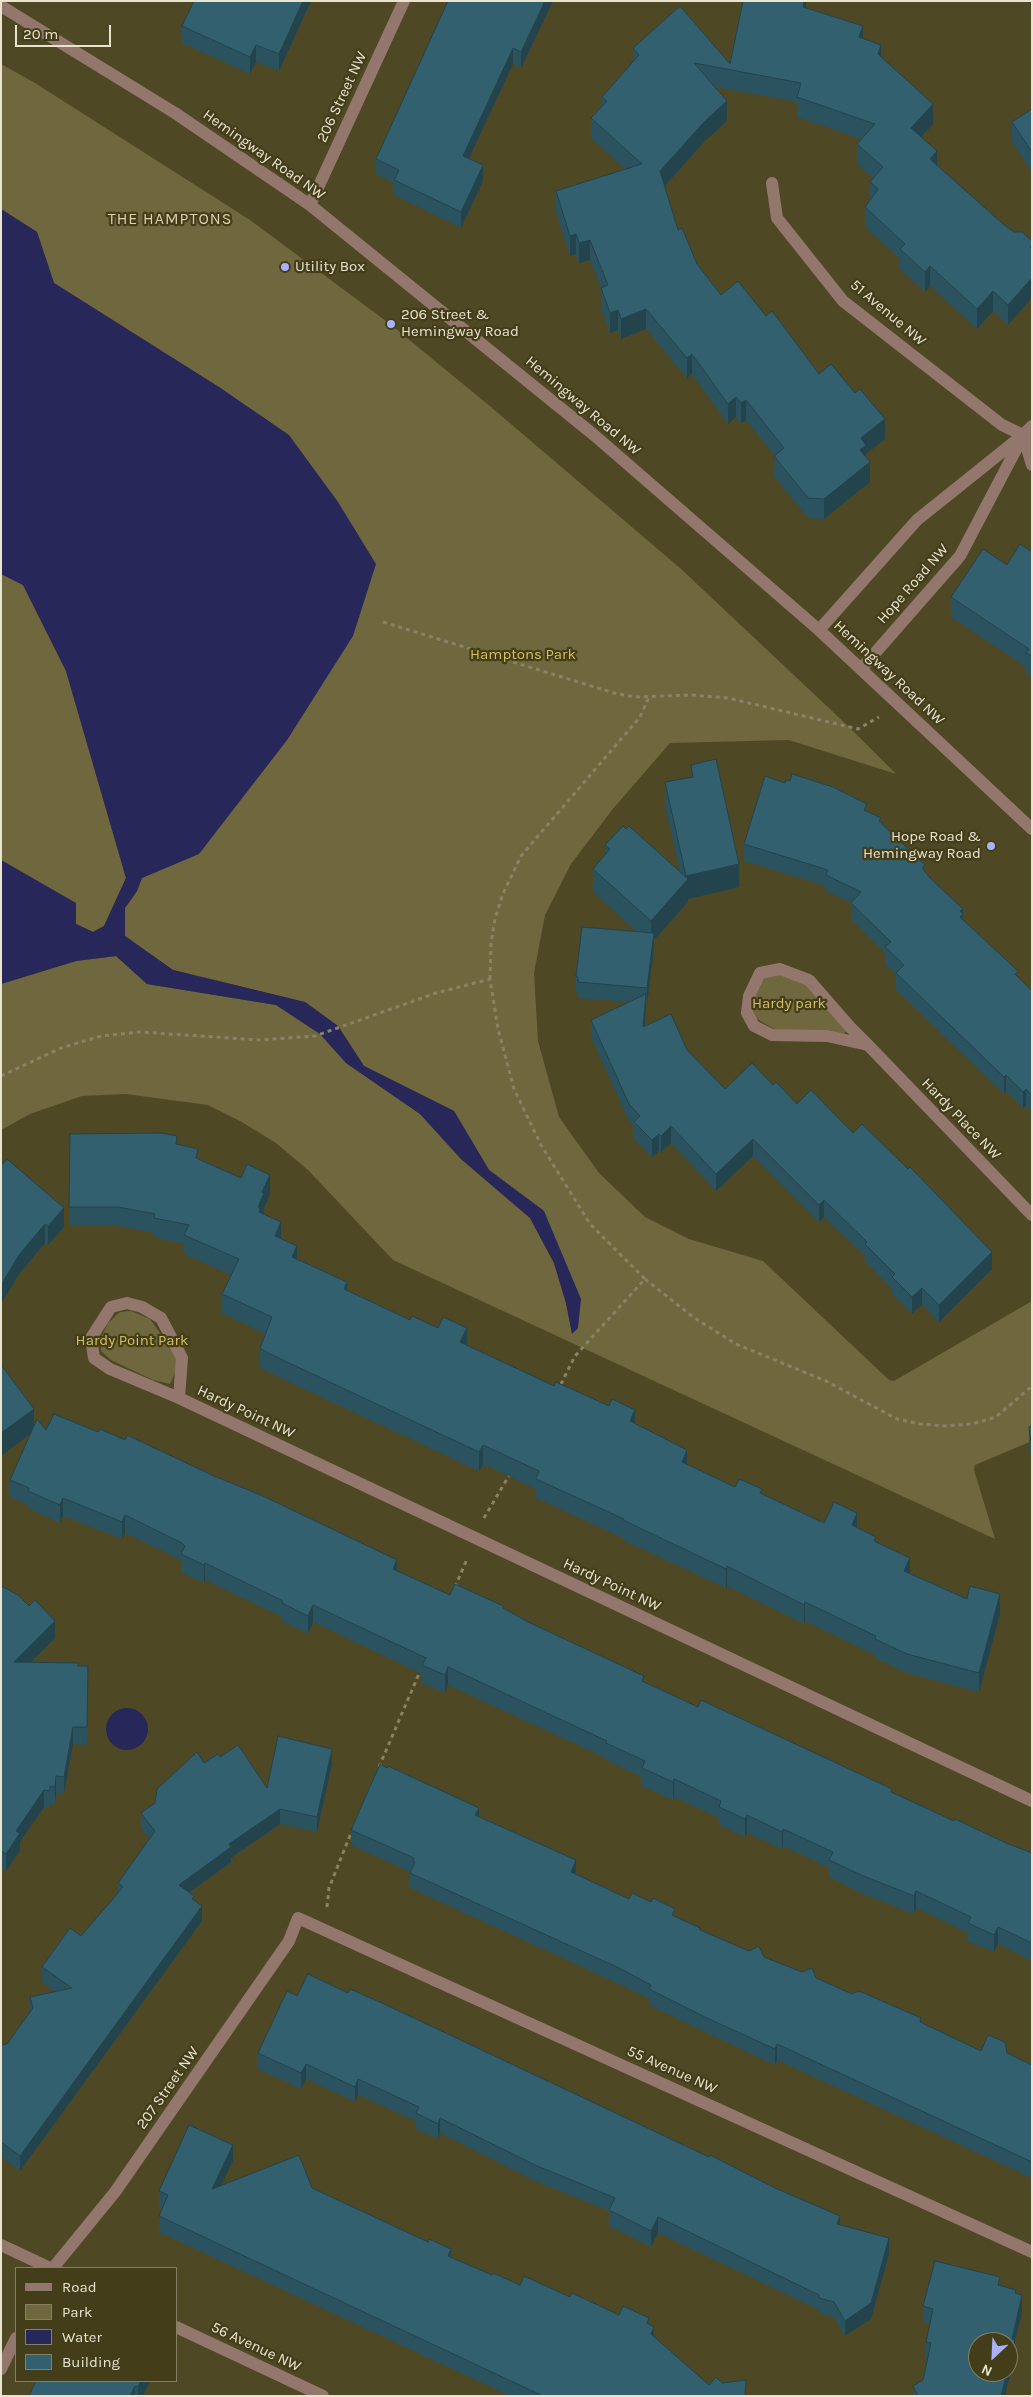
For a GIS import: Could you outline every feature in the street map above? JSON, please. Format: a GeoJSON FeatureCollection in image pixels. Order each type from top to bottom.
{"type":"FeatureCollection","features":[{"type":"Feature","properties":{"kind":"street","name":"206 Street NW"},"geometry":{"type":"LineString","coordinates":[[310,205],[404,1]]}},
{"type":"Feature","properties":{"kind":"street","name":"Hemingway Road NW"},"geometry":{"type":"LineString","coordinates":[[1,6],[175,113],[310,205],[594,435],[819,630],[1032,829]]}},
{"type":"Feature","properties":{"kind":"street","name":"51 Avenue NW"},"geometry":{"type":"LineString","coordinates":[[772,183],[777,218],[843,301],[1002,426],[1029,434]]}},
{"type":"Feature","properties":{"kind":"street"},"geometry":{"type":"LineString","coordinates":[[1029,434],[1032,465]]}},
{"type":"Feature","properties":{"kind":"street"},"geometry":{"type":"LineString","coordinates":[[819,630],[917,520],[1029,434]]}},
{"type":"Feature","properties":{"kind":"street","name":"Hope Road NW"},"geometry":{"type":"LineString","coordinates":[[861,669],[960,556],[1029,434]]}},
{"type":"Feature","properties":{"kind":"street","name":"Hardy Place NW"},"geometry":{"type":"LineString","coordinates":[[868,1045],[828,1036],[772,1034],[754,1026],[747,1013],[749,996],[760,973],[780,969],[809,980],[868,1045],[1032,1215]]}},
{"type":"Feature","properties":{"kind":"street","name":"Hardy Point NW"},"geometry":{"type":"LineString","coordinates":[[178,1398],[182,1358],[161,1318],[142,1307],[127,1303],[111,1307],[91,1338],[94,1358],[110,1369],[178,1398],[1032,1801]]}},
{"type":"Feature","properties":{"kind":"street","name":"55 Avenue NW"},"geometry":{"type":"LineString","coordinates":[[298,1918],[1032,2252]]}},
{"type":"Feature","properties":{"kind":"street","name":"207 Street NW"},"geometry":{"type":"LineString","coordinates":[[55,2267],[121,2184],[289,1941],[298,1918]]}},
{"type":"Feature","properties":{"kind":"street"},"geometry":{"type":"LineString","coordinates":[[1,2245],[48,2267]]}},
{"type":"Feature","properties":{"kind":"street","name":"56 Avenue NW"},"geometry":{"type":"LineString","coordinates":[[178,2328],[323,2396]]}},
{"type":"Feature","properties":{"kind":"street"},"geometry":{"type":"LineString","coordinates":[[1,2369],[15,2340]]}},
{"type":"Feature","properties":{"kind":"path"},"geometry":{"type":"LineString","coordinates":[[383,622],[602,690],[649,697],[692,694],[728,698],[858,729]]}},
{"type":"Feature","properties":{"kind":"path"},"geometry":{"type":"LineString","coordinates":[[649,697],[640,717],[521,856],[502,896],[495,920],[491,943],[490,980],[498,1029],[514,1089],[540,1146],[590,1224],[645,1279],[693,1317],[736,1344],[826,1381],[897,1419],[920,1424],[945,1426],[972,1424],[996,1417],[1032,1386]]}},
{"type":"Feature","properties":{"kind":"path"},"geometry":{"type":"LineString","coordinates":[[1,1076],[61,1048],[101,1036],[140,1032],[260,1040],[315,1036],[436,993],[490,980]]}},
{"type":"Feature","properties":{"kind":"path"},"geometry":{"type":"LineString","coordinates":[[559,1390],[575,1356],[645,1279]]}},
{"type":"Feature","properties":{"kind":"path"},"geometry":{"type":"LineString","coordinates":[[453,1592],[482,1522],[511,1472]]}},
{"type":"Feature","properties":{"kind":"path"},"geometry":{"type":"LineString","coordinates":[[375,1776],[422,1666]]}},
{"type":"Feature","properties":{"kind":"path"},"geometry":{"type":"LineString","coordinates":[[326,1931],[329,1888],[352,1831]]}},
{"type":"Feature","properties":{"kind":"green space","name":"Hamptons Park"},"geometry":{"type":"Polygon","coordinates":[[[1,64],[35,83],[250,220],[390,324],[491,407],[680,568],[848,726],[896,774],[789,740],[670,743],[612,810],[571,864],[545,915],[534,973],[538,1041],[559,1117],[599,1173],[645,1217],[689,1239],[763,1261],[889,1380],[894,1381],[1032,1301],[1032,1441],[975,1465],[974,1470],[995,1539],[393,1260],[308,1170],[276,1143],[240,1121],[208,1105],[126,1094],[82,1096],[30,1114],[1,1130],[1,984],[76,961],[116,956],[147,984],[276,1005],[320,1034],[346,1063],[420,1114],[461,1159],[530,1218],[554,1263],[566,1303],[572,1333],[578,1328],[544,1211],[489,1170],[454,1111],[364,1066],[338,1026],[305,1002],[173,970],[125,936],[125,908],[137,891],[142,878],[199,853],[287,740],[352,636],[222,389],[54,283],[37,232],[1,209],[1,64]]]}},
{"type":"Feature","properties":{"kind":"green space"},"geometry":{"type":"Polygon","coordinates":[[[1,574],[23,585],[66,671],[126,878],[104,926],[93,932],[76,924],[75,903],[1,860],[1,574]]]}},
{"type":"Feature","properties":{"kind":"green space","name":"Hardy park"},"geometry":{"type":"Polygon","coordinates":[[[780,969],[809,980],[850,1027],[844,1034],[784,1035],[747,1013],[757,979],[780,969]]]}},
{"type":"Feature","properties":{"kind":"green space","name":"Hardy Point Park"},"geometry":{"type":"Polygon","coordinates":[[[131,1311],[150,1319],[165,1340],[182,1358],[170,1384],[153,1380],[111,1360],[101,1351],[101,1338],[108,1323],[120,1312],[131,1311]]]}},
{"type":"Feature","properties":{"kind":"water"},"geometry":{"type":"Polygon","coordinates":[[[1,209],[37,232],[54,283],[222,389],[289,435],[338,502],[376,564],[353,636],[287,740],[199,854],[142,878],[137,891],[125,908],[125,936],[173,970],[305,1002],[338,1026],[364,1066],[454,1111],[489,1170],[544,1211],[581,1299],[578,1328],[572,1334],[566,1303],[554,1263],[530,1218],[461,1159],[420,1114],[346,1063],[320,1034],[276,1005],[147,984],[116,956],[76,961],[1,984],[1,860],[76,903],[76,924],[93,932],[104,926],[126,878],[66,671],[23,585],[1,574],[1,209]]]}},
{"type":"Feature","properties":{"kind":"water"},"geometry":{"type":"Polygon","coordinates":[[[127,1708],[135,1710],[144,1718],[148,1729],[146,1737],[138,1746],[127,1750],[119,1748],[110,1740],[106,1729],[108,1721],[116,1712],[127,1708]]]}},
{"type":"Feature","properties":{"kind":"building"},"geometry":{"type":"Polygon","coordinates":[[[194,1],[303,1],[279,54],[256,45],[250,57],[182,26],[194,1]]]}},
{"type":"Feature","properties":{"kind":"building"},"geometry":{"type":"Polygon","coordinates":[[[448,1],[545,1],[521,52],[513,48],[463,156],[483,165],[461,212],[394,180],[399,170],[376,159],[448,1]]]}},
{"type":"Feature","properties":{"kind":"building"},"geometry":{"type":"Polygon","coordinates":[[[743,1],[804,1],[803,7],[863,26],[859,37],[881,45],[878,54],[933,104],[911,128],[937,151],[930,159],[1003,224],[1014,232],[1022,232],[1032,241],[1032,246],[1030,247],[1032,249],[1032,278],[1008,305],[993,291],[977,309],[930,266],[925,272],[900,249],[905,244],[865,207],[878,189],[870,182],[883,167],[857,144],[875,124],[797,97],[801,83],[694,63],[727,101],[705,121],[660,171],[678,230],[682,228],[697,264],[721,295],[738,281],[766,316],[772,311],[819,374],[831,364],[855,393],[860,389],[885,419],[861,438],[866,445],[860,450],[870,462],[824,499],[808,498],[774,456],[784,448],[746,400],[741,403],[736,397],[728,404],[692,354],[687,358],[646,309],[621,319],[618,310],[610,313],[601,288],[608,285],[590,240],[579,243],[576,234],[570,236],[556,191],[642,164],[591,118],[607,101],[602,97],[639,55],[633,48],[680,6],[730,64],[743,1]]]}},
{"type":"Feature","properties":{"kind":"building"},"geometry":{"type":"Polygon","coordinates":[[[1032,109],[1032,152],[1012,122],[1032,109]]]}},
{"type":"Feature","properties":{"kind":"building"},"geometry":{"type":"Polygon","coordinates":[[[1020,544],[1032,552],[1032,656],[1026,653],[1029,649],[951,597],[983,549],[1007,565],[1020,544]]]}},
{"type":"Feature","properties":{"kind":"building"},"geometry":{"type":"Polygon","coordinates":[[[716,759],[739,864],[686,876],[665,782],[693,777],[691,765],[716,759]]]}},
{"type":"Feature","properties":{"kind":"building"},"geometry":{"type":"Polygon","coordinates":[[[792,774],[833,787],[867,804],[864,810],[881,818],[879,821],[925,865],[922,868],[931,879],[963,909],[960,911],[963,914],[960,917],[1018,971],[1015,974],[1032,991],[1032,1096],[1026,1089],[1023,1092],[1006,1075],[1004,1077],[896,973],[904,965],[885,947],[891,942],[851,903],[861,892],[826,875],[828,870],[744,844],[765,776],[785,783],[786,780],[790,781],[792,774]]]}},
{"type":"Feature","properties":{"kind":"building"},"geometry":{"type":"Polygon","coordinates":[[[623,826],[626,829],[629,826],[688,879],[651,921],[593,869],[610,849],[605,845],[623,826]]]}},
{"type":"Feature","properties":{"kind":"building"},"geometry":{"type":"Polygon","coordinates":[[[582,927],[654,933],[647,988],[578,982],[578,977],[576,976],[582,927]]]}},
{"type":"Feature","properties":{"kind":"building"},"geometry":{"type":"Polygon","coordinates":[[[646,994],[643,1027],[671,1014],[687,1050],[725,1089],[752,1063],[773,1085],[776,1082],[797,1104],[811,1090],[853,1133],[862,1124],[908,1169],[910,1167],[992,1252],[939,1305],[922,1288],[912,1297],[892,1277],[895,1274],[865,1244],[867,1242],[824,1200],[819,1205],[753,1139],[716,1174],[671,1126],[661,1136],[659,1134],[652,1140],[634,1122],[640,1116],[629,1104],[591,1020],[646,994]]]}},
{"type":"Feature","properties":{"kind":"building"},"geometry":{"type":"Polygon","coordinates":[[[161,1133],[177,1136],[176,1144],[198,1149],[196,1158],[241,1178],[247,1164],[270,1175],[262,1192],[264,1193],[258,1207],[260,1208],[259,1212],[281,1222],[275,1236],[297,1246],[292,1257],[347,1282],[344,1289],[410,1320],[412,1316],[438,1328],[443,1317],[467,1328],[460,1342],[554,1386],[556,1382],[609,1406],[612,1399],[635,1410],[630,1421],[687,1450],[682,1462],[735,1487],[739,1479],[762,1489],[760,1493],[824,1523],[834,1502],[857,1513],[852,1525],[876,1537],[874,1541],[910,1558],[904,1571],[967,1599],[970,1586],[1000,1594],[979,1673],[907,1654],[875,1639],[876,1636],[805,1602],[804,1605],[727,1566],[726,1569],[624,1519],[536,1479],[539,1471],[483,1445],[479,1452],[260,1348],[272,1317],[222,1294],[239,1259],[184,1235],[189,1225],[154,1218],[155,1214],[118,1207],[69,1207],[70,1134],[161,1133]]]}},
{"type":"Feature","properties":{"kind":"building"},"geometry":{"type":"Polygon","coordinates":[[[7,1159],[64,1208],[48,1226],[45,1224],[19,1255],[1,1285],[1,1166],[7,1159]]]}},
{"type":"Feature","properties":{"kind":"building"},"geometry":{"type":"Polygon","coordinates":[[[1,1367],[34,1409],[1,1433],[1,1367]]]}},
{"type":"Feature","properties":{"kind":"building"},"geometry":{"type":"Polygon","coordinates":[[[54,1414],[98,1432],[100,1429],[125,1440],[127,1435],[214,1476],[263,1496],[397,1560],[393,1569],[450,1595],[455,1584],[503,1606],[503,1608],[528,1622],[644,1676],[642,1681],[698,1707],[701,1700],[892,1789],[891,1792],[954,1821],[955,1819],[1032,1853],[1032,1943],[998,1927],[994,1935],[968,1923],[971,1917],[916,1891],[914,1896],[829,1860],[833,1852],[783,1829],[782,1832],[747,1815],[745,1819],[719,1807],[721,1801],[674,1779],[673,1782],[642,1768],[645,1761],[606,1743],[607,1741],[448,1667],[445,1675],[422,1665],[426,1658],[313,1605],[308,1616],[282,1603],[283,1601],[205,1563],[204,1565],[181,1554],[185,1546],[182,1543],[125,1515],[122,1522],[63,1498],[60,1505],[28,1491],[29,1488],[10,1480],[37,1419],[46,1430],[54,1414]]]}},
{"type":"Feature","properties":{"kind":"building"},"geometry":{"type":"Polygon","coordinates":[[[1032,1426],[1032,1450],[1029,1427],[1032,1426]]]}},
{"type":"Feature","properties":{"kind":"building"},"geometry":{"type":"Polygon","coordinates":[[[1,1586],[18,1595],[29,1606],[35,1600],[55,1621],[14,1662],[78,1663],[78,1666],[88,1666],[87,1727],[73,1727],[64,1777],[56,1776],[55,1787],[50,1786],[50,1791],[44,1790],[16,1831],[20,1833],[6,1854],[1,1851],[1,1586]]]}},
{"type":"Feature","properties":{"kind":"building"},"geometry":{"type":"Polygon","coordinates":[[[278,1736],[332,1749],[317,1817],[280,1809],[229,1844],[231,1847],[179,1885],[194,1896],[192,1899],[202,1906],[20,2156],[1,2142],[1,2045],[7,2044],[33,2008],[30,1997],[72,1988],[42,1967],[70,1928],[81,1936],[123,1887],[118,1883],[155,1831],[141,1813],[155,1803],[157,1789],[197,1752],[204,1763],[218,1754],[220,1757],[238,1745],[267,1788],[278,1736]]]}},
{"type":"Feature","properties":{"kind":"building"},"geometry":{"type":"Polygon","coordinates":[[[380,1764],[479,1808],[475,1815],[576,1860],[571,1872],[629,1899],[632,1893],[651,1902],[653,1898],[675,1909],[672,1915],[700,1928],[700,1930],[749,1951],[759,1946],[764,1957],[802,1972],[812,1968],[816,1978],[852,1994],[859,1991],[921,2018],[920,2022],[981,2051],[988,2035],[1005,2042],[1007,2053],[1032,2065],[1032,2162],[777,2044],[775,2049],[707,2018],[649,1989],[651,1985],[619,1968],[410,1873],[415,1862],[413,1861],[414,1858],[351,1830],[380,1764]]]}},
{"type":"Feature","properties":{"kind":"building"},"geometry":{"type":"Polygon","coordinates":[[[308,1974],[348,1993],[350,1989],[382,2003],[709,2157],[710,2155],[775,2188],[840,2216],[837,2224],[889,2238],[871,2303],[845,2321],[834,2302],[819,2298],[819,2295],[658,2217],[651,2231],[609,2210],[615,2198],[535,2165],[440,2118],[438,2124],[416,2113],[419,2107],[358,2079],[355,2087],[306,2064],[301,2073],[258,2053],[287,1991],[297,1996],[308,1974]]]}},
{"type":"Feature","properties":{"kind":"building"},"geometry":{"type":"Polygon","coordinates":[[[189,2125],[233,2145],[212,2189],[299,2155],[312,2188],[428,2242],[429,2239],[451,2249],[448,2256],[520,2285],[524,2276],[570,2297],[572,2293],[619,2315],[623,2306],[649,2318],[647,2323],[654,2327],[651,2334],[709,2385],[716,2377],[722,2383],[746,2380],[745,2396],[543,2396],[159,2216],[168,2195],[159,2191],[189,2125]]]}},
{"type":"Feature","properties":{"kind":"building"},"geometry":{"type":"Polygon","coordinates":[[[935,2261],[1000,2277],[998,2285],[1016,2290],[1015,2293],[1022,2295],[1014,2332],[968,2332],[968,2382],[1004,2382],[1001,2396],[918,2396],[913,2386],[923,2380],[931,2343],[926,2342],[933,2309],[923,2306],[935,2261]]]}},
{"type":"Feature","properties":{"kind":"building"},"geometry":{"type":"Polygon","coordinates":[[[36,2382],[140,2382],[138,2387],[135,2386],[130,2396],[29,2396],[36,2382]]]}},
{"type":"Feature","properties":{"kind":"place","name":"Utility Box"},"geometry":{"type":"Point","coordinates":[285,267]}},
{"type":"Feature","properties":{"kind":"place","name":"206 Street & Hemingway Road"},"geometry":{"type":"Point","coordinates":[391,324]}},
{"type":"Feature","properties":{"kind":"place","name":"Hope Road & Hemingway Road"},"geometry":{"type":"Point","coordinates":[991,846]}},
{"type":"Feature","properties":{"kind":"district","name":"THE HAMPTONS"},"geometry":{"type":"Point","coordinates":[170,219]}}]}
